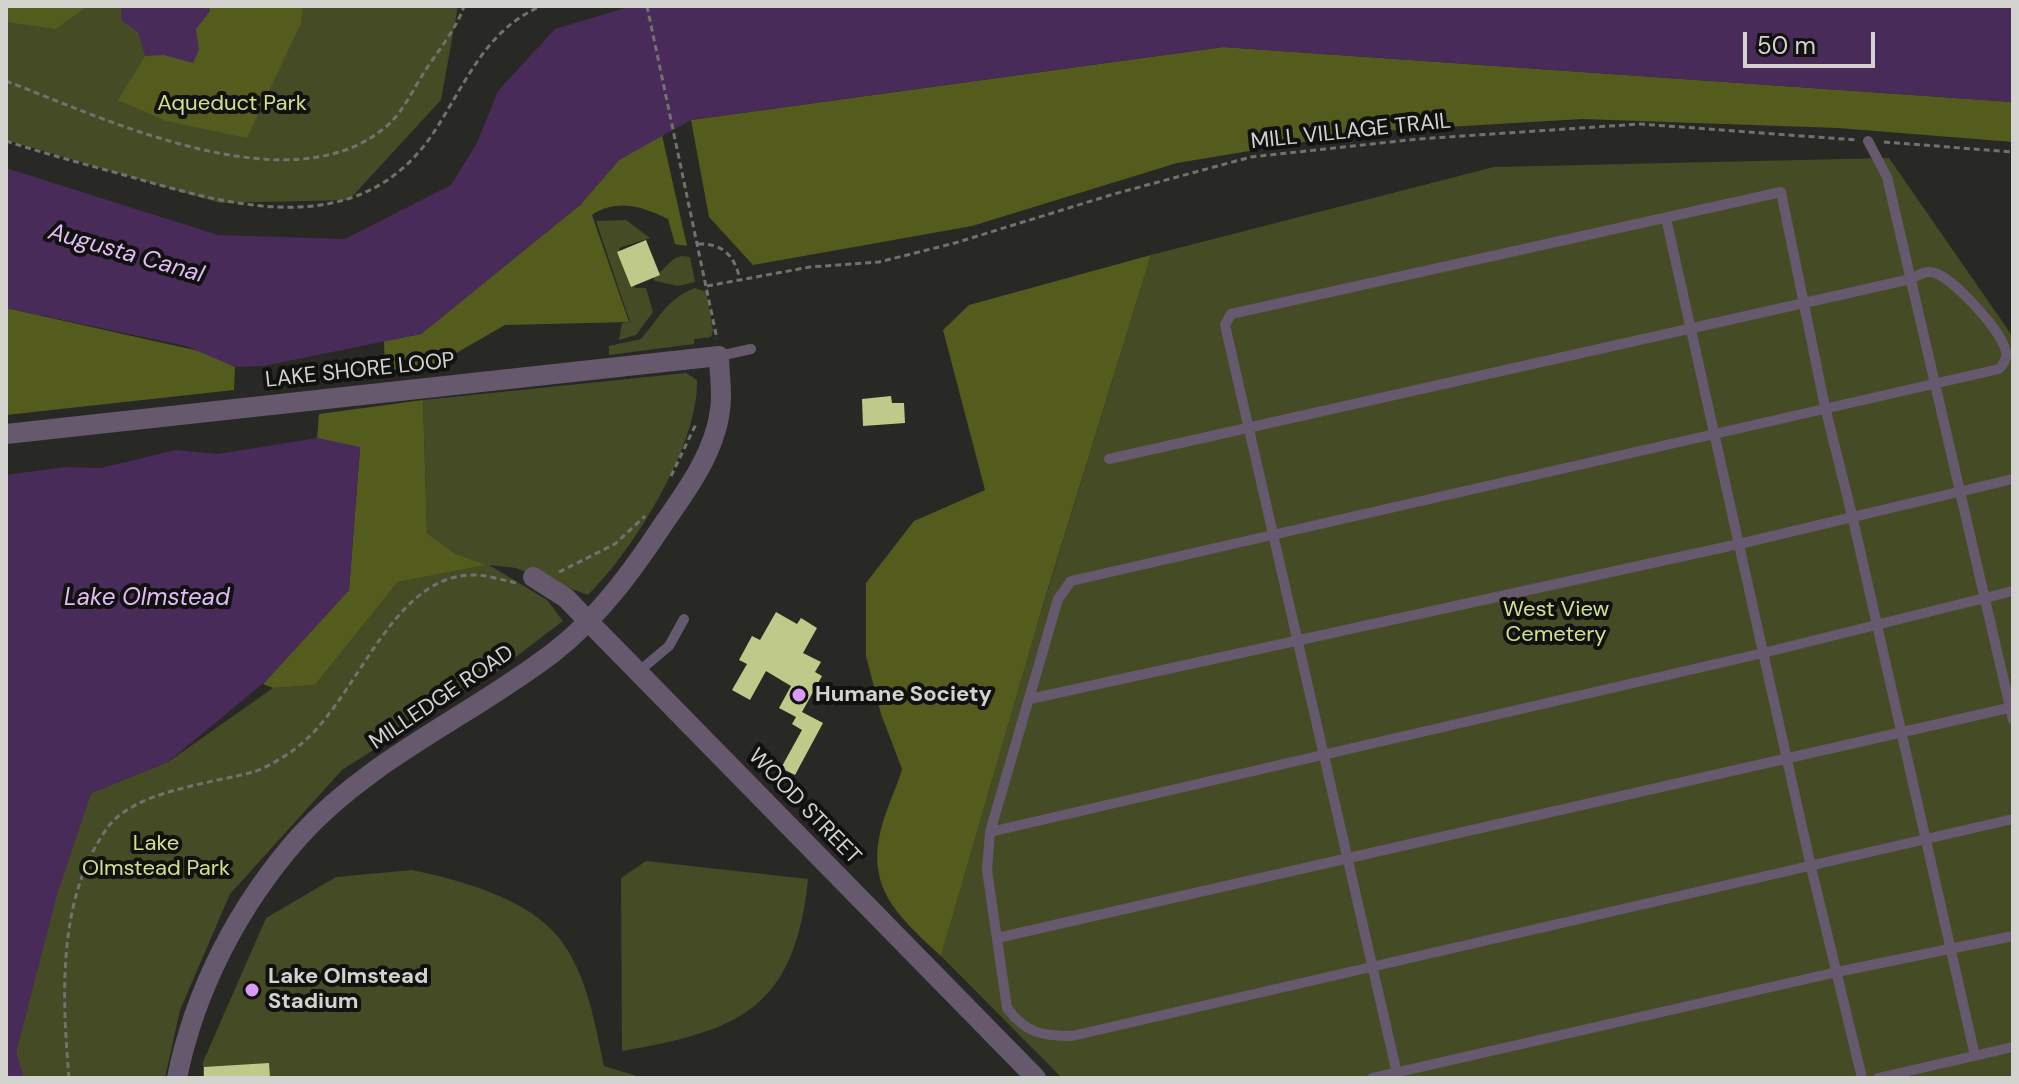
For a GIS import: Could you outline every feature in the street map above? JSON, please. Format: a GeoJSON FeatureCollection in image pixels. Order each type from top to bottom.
{"type":"FeatureCollection","features":[{"type":"Feature","properties":{"kind":"street","name":"LAKE SHORE LOOP"},"geometry":{"type":"LineString","coordinates":[[6,434],[713,349]]}},
{"type":"Feature","properties":{"kind":"street","name":"MILLEDGE ROAD"},"geometry":{"type":"LineString","coordinates":[[177,1078],[184,1044],[206,982],[225,943],[266,879],[300,836],[403,750],[553,653],[589,622],[641,558],[698,471],[717,427],[721,408],[713,349]]}},
{"type":"Feature","properties":{"kind":"street","name":"WOOD STREET"},"geometry":{"type":"LineString","coordinates":[[525,580],[566,598],[1036,1078]]}},
{"type":"Feature","properties":{"kind":"lane"},"geometry":{"type":"LineString","coordinates":[[1868,141],[1887,177],[2013,720]]}},
{"type":"Feature","properties":{"kind":"lane"},"geometry":{"type":"LineString","coordinates":[[1397,1075],[1225,325],[1231,314],[1781,192],[1825,407],[1975,1056]]}},
{"type":"Feature","properties":{"kind":"lane"},"geometry":{"type":"LineString","coordinates":[[1666,218],[1811,867],[1862,1078]]}},
{"type":"Feature","properties":{"kind":"lane"},"geometry":{"type":"LineString","coordinates":[[1109,459],[1911,279],[1924,272],[1935,273],[1948,282],[1996,332],[2013,363]]}},
{"type":"Feature","properties":{"kind":"lane"},"geometry":{"type":"LineString","coordinates":[[713,349],[751,349]]}},
{"type":"Feature","properties":{"kind":"lane"},"geometry":{"type":"LineString","coordinates":[[2006,352],[2005,362],[1999,369],[1071,581],[1058,599],[990,832],[987,870],[1007,1008],[1020,1025],[1039,1036],[1072,1036],[2013,819]]}},
{"type":"Feature","properties":{"kind":"lane"},"geometry":{"type":"LineString","coordinates":[[1030,699],[1296,638],[1739,544],[2013,479]]}},
{"type":"Feature","properties":{"kind":"lane"},"geometry":{"type":"LineString","coordinates":[[990,832],[1763,653],[2013,591]]}},
{"type":"Feature","properties":{"kind":"lane"},"geometry":{"type":"LineString","coordinates":[[638,672],[669,646],[684,619]]}},
{"type":"Feature","properties":{"kind":"lane"},"geometry":{"type":"LineString","coordinates":[[997,938],[2012,708]]}},
{"type":"Feature","properties":{"kind":"lane"},"geometry":{"type":"LineString","coordinates":[[1372,1078],[1397,1075],[1837,972],[2013,936]]}},
{"type":"Feature","properties":{"kind":"lane"},"geometry":{"type":"LineString","coordinates":[[1878,1078],[2013,1047]]}},
{"type":"Feature","properties":{"kind":"path"},"geometry":{"type":"LineString","coordinates":[[6,81],[187,147],[222,156],[297,159],[334,153],[369,138],[390,124],[464,6]]}},
{"type":"Feature","properties":{"kind":"path"},"geometry":{"type":"LineString","coordinates":[[6,141],[220,203],[280,207],[349,200],[374,190],[399,171],[430,138],[480,57],[502,30],[542,6]]}},
{"type":"Feature","properties":{"kind":"path"},"geometry":{"type":"LineString","coordinates":[[647,6],[707,286],[717,340],[713,349]]}},
{"type":"Feature","properties":{"kind":"path","name":"MILL VILLAGE TRAIL"},"geometry":{"type":"LineString","coordinates":[[707,286],[810,267],[879,262],[1251,157],[1418,139],[1640,124],[2013,152]]}},
{"type":"Feature","properties":{"kind":"path"},"geometry":{"type":"LineString","coordinates":[[698,244],[710,243],[723,249],[735,263],[740,280]]}},
{"type":"Feature","properties":{"kind":"path"},"geometry":{"type":"LineString","coordinates":[[668,481],[699,416]]}},
{"type":"Feature","properties":{"kind":"path"},"geometry":{"type":"LineString","coordinates":[[69,1078],[65,996],[75,892],[83,870],[110,823],[143,802],[193,784],[256,771],[295,749],[321,726],[396,617],[423,590],[471,575],[525,580],[562,572],[615,544],[653,508]]}},
{"type":"Feature","properties":{"kind":"green space","name":"Aqueduct Park"},"geometry":{"type":"Polygon","coordinates":[[[6,6],[458,6],[441,100],[349,200],[220,203],[6,140],[6,6]]]}},
{"type":"Feature","properties":{"kind":"green space"},"geometry":{"type":"Polygon","coordinates":[[[6,6],[88,6],[56,29],[6,22],[6,6]]]}},
{"type":"Feature","properties":{"kind":"green space"},"geometry":{"type":"Polygon","coordinates":[[[208,6],[303,6],[301,23],[247,138],[166,121],[118,100],[145,56],[165,52],[182,42],[210,11],[208,6]]]}},
{"type":"Feature","properties":{"kind":"green space"},"geometry":{"type":"Polygon","coordinates":[[[1223,47],[2013,102],[2013,142],[1838,128],[1582,119],[1364,132],[1177,163],[972,226],[753,265],[709,217],[691,120],[1223,47]]]}},
{"type":"Feature","properties":{"kind":"green space"},"geometry":{"type":"Polygon","coordinates":[[[662,135],[687,246],[675,244],[668,219],[649,211],[620,206],[592,215],[629,322],[505,325],[432,367],[385,370],[384,341],[421,334],[580,205],[619,160],[662,135]]]}},
{"type":"Feature","properties":{"kind":"green space","name":"West View Cemetery"},"geometry":{"type":"Polygon","coordinates":[[[1889,158],[2013,337],[2013,1078],[1062,1078],[941,956],[1036,629],[1151,255],[1494,167],[1889,158]]]}},
{"type":"Feature","properties":{"kind":"green space"},"geometry":{"type":"Polygon","coordinates":[[[626,220],[650,238],[619,248],[635,288],[646,288],[653,312],[636,335],[619,340],[622,323],[630,322],[596,221],[626,220]]]}},
{"type":"Feature","properties":{"kind":"green space"},"geometry":{"type":"Polygon","coordinates":[[[1151,255],[1043,605],[941,956],[898,913],[881,882],[878,845],[902,769],[881,714],[866,656],[866,583],[914,521],[985,490],[943,330],[969,305],[1151,255]]]}},
{"type":"Feature","properties":{"kind":"green space"},"geometry":{"type":"Polygon","coordinates":[[[683,256],[690,257],[695,282],[678,286],[655,281],[653,277],[683,256]]]}},
{"type":"Feature","properties":{"kind":"green space"},"geometry":{"type":"Polygon","coordinates":[[[695,288],[706,292],[713,331],[711,337],[694,339],[694,344],[609,355],[609,346],[641,339],[671,303],[695,288]]]}},
{"type":"Feature","properties":{"kind":"green space"},"geometry":{"type":"Polygon","coordinates":[[[6,308],[208,353],[235,367],[234,390],[6,415],[6,308]]]}},
{"type":"Feature","properties":{"kind":"green space","name":"Lake Olmstead Park"},"geometry":{"type":"Polygon","coordinates":[[[686,373],[697,380],[695,406],[687,435],[643,525],[606,576],[588,595],[516,568],[489,565],[547,600],[563,621],[497,671],[342,770],[230,894],[180,1010],[165,1078],[23,1078],[16,1052],[57,893],[91,793],[168,762],[273,688],[315,685],[398,582],[484,565],[454,553],[427,533],[423,400],[686,373]]]}},
{"type":"Feature","properties":{"kind":"green space"},"geometry":{"type":"Polygon","coordinates":[[[423,400],[427,533],[454,553],[486,565],[398,582],[315,685],[273,688],[263,684],[349,590],[360,448],[317,438],[319,414],[423,400]]]}},
{"type":"Feature","properties":{"kind":"green space"},"geometry":{"type":"Polygon","coordinates":[[[646,861],[808,879],[801,923],[790,957],[775,985],[754,1006],[729,1022],[699,1034],[622,1051],[621,878],[646,861]]]}},
{"type":"Feature","properties":{"kind":"green space"},"geometry":{"type":"Polygon","coordinates":[[[412,870],[492,893],[530,912],[546,925],[560,939],[577,968],[593,1016],[604,1066],[643,1078],[203,1078],[203,1062],[266,918],[336,877],[412,870]]]}},
{"type":"Feature","properties":{"kind":"water"},"geometry":{"type":"Polygon","coordinates":[[[121,6],[208,6],[210,11],[196,29],[199,50],[193,63],[164,55],[145,56],[138,32],[122,21],[121,6]]]}},
{"type":"Feature","properties":{"kind":"water","name":"Augusta Canal"},"geometry":{"type":"Polygon","coordinates":[[[632,6],[2013,6],[2013,102],[1223,47],[691,120],[619,160],[580,205],[421,334],[263,366],[235,367],[186,346],[6,308],[6,168],[218,235],[345,239],[451,185],[477,143],[498,91],[555,29],[632,6]]]}},
{"type":"Feature","properties":{"kind":"water","name":"Lake Olmstead"},"geometry":{"type":"Polygon","coordinates":[[[317,438],[360,447],[349,590],[266,681],[168,762],[91,793],[56,898],[16,1052],[24,1078],[6,1078],[6,475],[65,467],[101,468],[175,450],[218,454],[317,438]]]}},
{"type":"Feature","properties":{"kind":"building"},"geometry":{"type":"Polygon","coordinates":[[[646,240],[660,275],[631,287],[617,252],[646,240]]]}},
{"type":"Feature","properties":{"kind":"building"},"geometry":{"type":"Polygon","coordinates":[[[891,396],[892,403],[904,403],[905,423],[863,426],[862,399],[891,396]]]}},
{"type":"Feature","properties":{"kind":"building","name":"Humane Society"},"geometry":{"type":"Polygon","coordinates":[[[776,612],[797,624],[801,618],[817,628],[803,653],[821,662],[815,672],[822,676],[802,712],[823,723],[795,775],[781,768],[802,730],[792,724],[796,717],[779,708],[791,686],[766,671],[750,700],[732,690],[747,664],[739,660],[752,636],[760,640],[776,612]]]}},
{"type":"Feature","properties":{"kind":"building"},"geometry":{"type":"Polygon","coordinates":[[[269,1063],[270,1078],[204,1078],[204,1067],[269,1063]]]}},
{"type":"Feature","properties":{"kind":"place","name":"Humane Society"},"geometry":{"type":"Point","coordinates":[799,695]}},
{"type":"Feature","properties":{"kind":"place","name":"Lake Olmstead Stadium"},"geometry":{"type":"Point","coordinates":[252,990]}}]}
